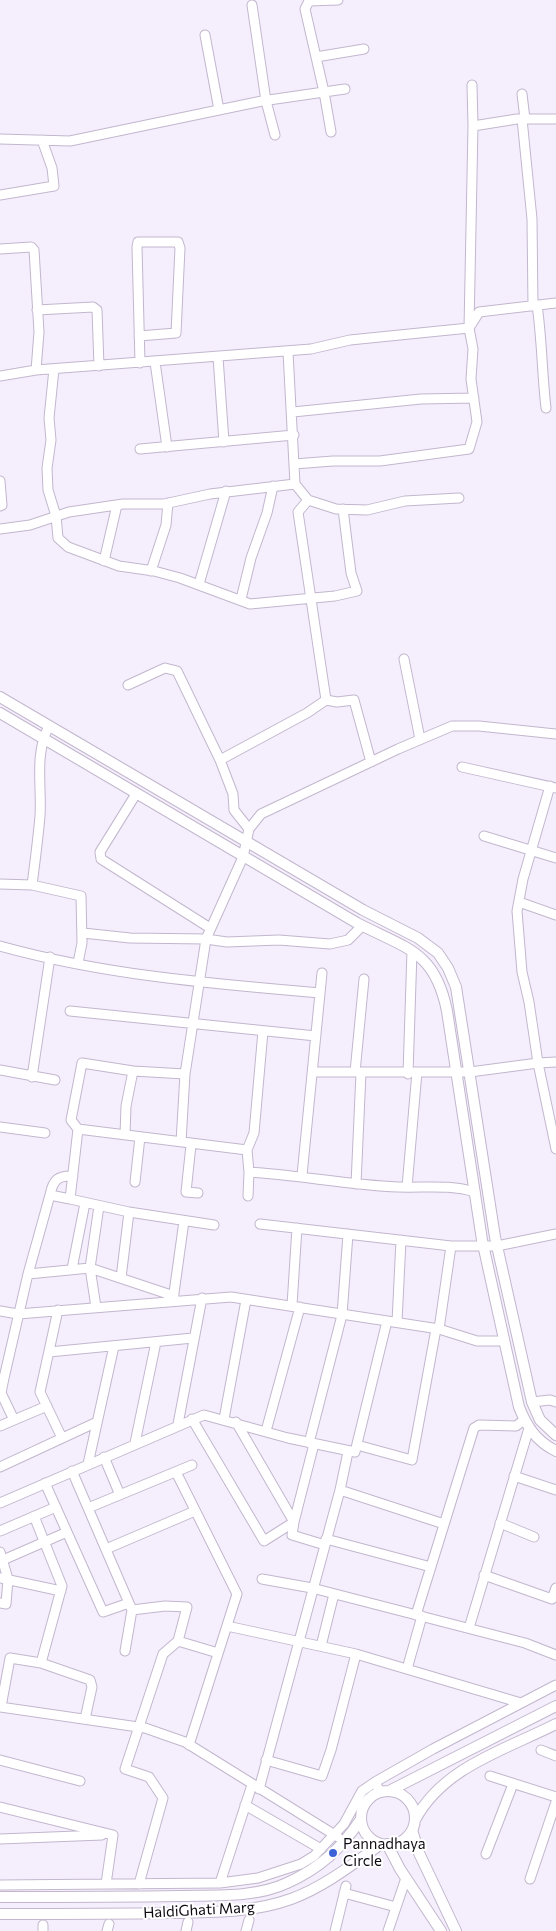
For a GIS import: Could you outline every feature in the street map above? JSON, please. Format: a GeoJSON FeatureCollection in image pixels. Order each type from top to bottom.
{"type":"FeatureCollection","features":[{"type":"Feature","properties":{"kind":"street"},"geometry":{"type":"LineString","coordinates":[[331,132],[305,9],[309,2],[338,0]]}},
{"type":"Feature","properties":{"kind":"street"},"geometry":{"type":"LineString","coordinates":[[252,5],[266,101],[275,135]]}},
{"type":"Feature","properties":{"kind":"street"},"geometry":{"type":"LineString","coordinates":[[205,35],[219,110]]}},
{"type":"Feature","properties":{"kind":"street"},"geometry":{"type":"LineString","coordinates":[[316,57],[364,49]]}},
{"type":"Feature","properties":{"kind":"street"},"geometry":{"type":"LineString","coordinates":[[294,464],[333,460],[380,460],[469,449],[477,422],[471,379],[473,349],[469,328],[473,126],[472,85]]}},
{"type":"Feature","properties":{"kind":"street"},"geometry":{"type":"LineString","coordinates":[[0,139],[70,141],[219,110],[345,88]]}},
{"type":"Feature","properties":{"kind":"street"},"geometry":{"type":"LineString","coordinates":[[522,94],[532,219],[535,306],[541,333],[540,357],[546,408]]}},
{"type":"Feature","properties":{"kind":"street"},"geometry":{"type":"LineString","coordinates":[[473,126],[524,120],[556,119]]}},
{"type":"Feature","properties":{"kind":"street"},"geometry":{"type":"LineString","coordinates":[[0,195],[54,186],[52,168],[42,140]]}},
{"type":"Feature","properties":{"kind":"street"},"geometry":{"type":"LineString","coordinates":[[139,336],[176,333],[180,248],[178,242],[138,242],[139,336],[140,363]]}},
{"type":"Feature","properties":{"kind":"street"},"geometry":{"type":"LineString","coordinates":[[0,249],[33,248],[37,310],[36,370]]}},
{"type":"Feature","properties":{"kind":"street"},"geometry":{"type":"LineString","coordinates":[[469,328],[479,312],[556,303]]}},
{"type":"Feature","properties":{"kind":"street"},"geometry":{"type":"LineString","coordinates":[[37,310],[93,307],[97,310],[100,366]]}},
{"type":"Feature","properties":{"kind":"street"},"geometry":{"type":"LineString","coordinates":[[0,376],[36,370],[288,352],[350,340],[469,328]]}},
{"type":"Feature","properties":{"kind":"street"},"geometry":{"type":"LineString","coordinates":[[288,352],[296,484],[308,500],[336,509],[367,510],[405,501],[459,498]]}},
{"type":"Feature","properties":{"kind":"street"},"geometry":{"type":"LineString","coordinates":[[218,357],[224,442]]}},
{"type":"Feature","properties":{"kind":"street"},"geometry":{"type":"LineString","coordinates":[[156,362],[167,448]]}},
{"type":"Feature","properties":{"kind":"street"},"geometry":{"type":"LineString","coordinates":[[54,369],[49,418],[51,440],[47,468],[48,490],[56,516],[58,538],[68,548],[119,566],[151,571],[199,584],[250,604],[312,599],[357,591],[352,573],[343,509]]}},
{"type":"Feature","properties":{"kind":"street"},"geometry":{"type":"LineString","coordinates":[[292,412],[421,399],[474,398]]}},
{"type":"Feature","properties":{"kind":"street"},"geometry":{"type":"LineString","coordinates":[[140,449],[294,435]]}},
{"type":"Feature","properties":{"kind":"street"},"geometry":{"type":"LineString","coordinates":[[0,482],[3,498],[2,505],[0,506]]}},
{"type":"Feature","properties":{"kind":"street"},"geometry":{"type":"LineString","coordinates":[[0,529],[30,525],[69,512],[117,505],[168,503],[226,492],[296,484]]}},
{"type":"Feature","properties":{"kind":"street"},"geometry":{"type":"LineString","coordinates":[[241,599],[251,558],[267,513],[272,486]]}},
{"type":"Feature","properties":{"kind":"street"},"geometry":{"type":"LineString","coordinates":[[199,584],[226,492]]}},
{"type":"Feature","properties":{"kind":"street"},"geometry":{"type":"LineString","coordinates":[[308,500],[298,512],[326,700]]}},
{"type":"Feature","properties":{"kind":"street"},"geometry":{"type":"LineString","coordinates":[[151,571],[166,525],[168,503]]}},
{"type":"Feature","properties":{"kind":"street"},"geometry":{"type":"LineString","coordinates":[[104,561],[117,505]]}},
{"type":"Feature","properties":{"kind":"street"},"geometry":{"type":"LineString","coordinates":[[404,659],[420,740]]}},
{"type":"Feature","properties":{"kind":"street"},"geometry":{"type":"LineString","coordinates":[[128,685],[165,668],[177,671],[220,760],[233,794],[234,810],[249,830]]}},
{"type":"Feature","properties":{"kind":"street"},"geometry":{"type":"LineString","coordinates":[[0,696],[247,843],[363,910],[418,938],[438,953],[448,968],[456,987],[496,1246],[532,1402],[540,1420],[556,1435]]}},
{"type":"Feature","properties":{"kind":"street"},"geometry":{"type":"LineString","coordinates":[[220,760],[307,714],[326,700],[354,700],[371,762]]}},
{"type":"Feature","properties":{"kind":"street"},"geometry":{"type":"LineString","coordinates":[[0,713],[362,926],[412,951],[428,964],[437,975],[443,991],[457,1072],[483,1246],[504,1341],[526,1424],[543,1443],[556,1451]]}},
{"type":"Feature","properties":{"kind":"street"},"geometry":{"type":"LineString","coordinates":[[32,885],[40,816],[39,765],[42,739],[49,726]]}},
{"type":"Feature","properties":{"kind":"street"},"geometry":{"type":"LineString","coordinates":[[181,1142],[185,1074],[206,939],[243,857],[249,830],[261,814],[452,726],[479,726],[556,734]]}},
{"type":"Feature","properties":{"kind":"street"},"geometry":{"type":"LineString","coordinates":[[462,767],[553,787],[532,850],[519,902],[522,972],[529,1002],[538,1063],[553,1122],[556,1150]]}},
{"type":"Feature","properties":{"kind":"street"},"geometry":{"type":"LineString","coordinates":[[136,794],[100,852],[100,859],[210,928]]}},
{"type":"Feature","properties":{"kind":"street"},"geometry":{"type":"LineString","coordinates":[[484,836],[556,858]]}},
{"type":"Feature","properties":{"kind":"street"},"geometry":{"type":"LineString","coordinates":[[0,884],[32,885],[81,896],[82,933],[78,963]]}},
{"type":"Feature","properties":{"kind":"street"},"geometry":{"type":"LineString","coordinates":[[519,902],[556,915]]}},
{"type":"Feature","properties":{"kind":"street"},"geometry":{"type":"LineString","coordinates":[[82,933],[130,938],[206,939],[228,942],[279,940],[330,944],[348,940],[362,926]]}},
{"type":"Feature","properties":{"kind":"street"},"geometry":{"type":"LineString","coordinates":[[1,948],[78,963],[199,982],[320,993]]}},
{"type":"Feature","properties":{"kind":"street"},"geometry":{"type":"LineString","coordinates":[[406,1187],[412,1073],[412,951]]}},
{"type":"Feature","properties":{"kind":"street"},"geometry":{"type":"LineString","coordinates":[[32,1076],[50,957]]}},
{"type":"Feature","properties":{"kind":"street"},"geometry":{"type":"LineString","coordinates":[[302,1175],[322,973]]}},
{"type":"Feature","properties":{"kind":"street"},"geometry":{"type":"LineString","coordinates":[[356,1184],[358,1073],[364,978]]}},
{"type":"Feature","properties":{"kind":"street"},"geometry":{"type":"LineString","coordinates":[[70,1011],[316,1036]]}},
{"type":"Feature","properties":{"kind":"street"},"geometry":{"type":"LineString","coordinates":[[248,1196],[249,1172],[247,1150],[254,1133],[263,1030]]}},
{"type":"Feature","properties":{"kind":"street"},"geometry":{"type":"LineString","coordinates":[[313,1072],[470,1072],[556,1062]]}},
{"type":"Feature","properties":{"kind":"street"},"geometry":{"type":"LineString","coordinates":[[70,1199],[78,1129],[71,1120],[82,1063],[133,1071],[185,1074]]}},
{"type":"Feature","properties":{"kind":"street"},"geometry":{"type":"LineString","coordinates":[[0,1070],[55,1080]]}},
{"type":"Feature","properties":{"kind":"street"},"geometry":{"type":"LineString","coordinates":[[125,1135],[126,1106],[133,1071]]}},
{"type":"Feature","properties":{"kind":"street"},"geometry":{"type":"LineString","coordinates":[[0,1127],[45,1133]]}},
{"type":"Feature","properties":{"kind":"street"},"geometry":{"type":"LineString","coordinates":[[78,1129],[181,1142],[191,1145],[221,1146],[247,1150]]}},
{"type":"Feature","properties":{"kind":"street"},"geometry":{"type":"LineString","coordinates":[[135,1182],[140,1137]]}},
{"type":"Feature","properties":{"kind":"street"},"geometry":{"type":"LineString","coordinates":[[191,1145],[186,1192],[198,1193]]}},
{"type":"Feature","properties":{"kind":"street"},"geometry":{"type":"LineString","coordinates":[[249,1172],[302,1175],[356,1184],[406,1187],[457,1186],[475,1192]]}},
{"type":"Feature","properties":{"kind":"street"},"geometry":{"type":"LineString","coordinates":[[14,1420],[1,1393],[2,1379],[28,1274],[54,1181],[59,1177],[73,1176]]}},
{"type":"Feature","properties":{"kind":"street"},"geometry":{"type":"LineString","coordinates":[[50,1195],[85,1204],[214,1225]]}},
{"type":"Feature","properties":{"kind":"street"},"geometry":{"type":"LineString","coordinates":[[72,1269],[85,1204]]}},
{"type":"Feature","properties":{"kind":"street"},"geometry":{"type":"LineString","coordinates":[[96,1307],[90,1268],[99,1206]]}},
{"type":"Feature","properties":{"kind":"street"},"geometry":{"type":"LineString","coordinates":[[121,1278],[129,1212]]}},
{"type":"Feature","properties":{"kind":"street"},"geometry":{"type":"LineString","coordinates":[[174,1298],[184,1221]]}},
{"type":"Feature","properties":{"kind":"street"},"geometry":{"type":"LineString","coordinates":[[260,1224],[451,1246],[496,1246],[556,1234]]}},
{"type":"Feature","properties":{"kind":"street"},"geometry":{"type":"LineString","coordinates":[[266,1431],[296,1306],[297,1228]]}},
{"type":"Feature","properties":{"kind":"street"},"geometry":{"type":"LineString","coordinates":[[348,1234],[342,1315],[292,1535],[431,1567]]}},
{"type":"Feature","properties":{"kind":"street"},"geometry":{"type":"LineString","coordinates":[[397,1322],[401,1240]]}},
{"type":"Feature","properties":{"kind":"street"},"geometry":{"type":"LineString","coordinates":[[357,1445],[412,1460],[451,1246]]}},
{"type":"Feature","properties":{"kind":"street"},"geometry":{"type":"LineString","coordinates":[[28,1274],[90,1268],[174,1298]]}},
{"type":"Feature","properties":{"kind":"street"},"geometry":{"type":"LineString","coordinates":[[0,1311],[18,1314],[174,1298],[232,1297],[437,1329],[477,1341],[504,1341]]}},
{"type":"Feature","properties":{"kind":"street"},"geometry":{"type":"LineString","coordinates":[[178,1424],[202,1298]]}},
{"type":"Feature","properties":{"kind":"street"},"geometry":{"type":"LineString","coordinates":[[224,1419],[246,1300]]}},
{"type":"Feature","properties":{"kind":"street"},"geometry":{"type":"LineString","coordinates":[[58,1310],[40,1392],[62,1438]]}},
{"type":"Feature","properties":{"kind":"street"},"geometry":{"type":"LineString","coordinates":[[0,1503],[204,1414],[312,1444],[355,1452],[387,1321]]}},
{"type":"Feature","properties":{"kind":"street"},"geometry":{"type":"LineString","coordinates":[[49,1352],[193,1338]]}},
{"type":"Feature","properties":{"kind":"street"},"geometry":{"type":"LineString","coordinates":[[135,1443],[156,1342]]}},
{"type":"Feature","properties":{"kind":"street"},"geometry":{"type":"LineString","coordinates":[[88,1464],[114,1346]]}},
{"type":"Feature","properties":{"kind":"street"},"geometry":{"type":"LineString","coordinates":[[532,1402],[550,1400],[556,1402]]}},
{"type":"Feature","properties":{"kind":"street"},"geometry":{"type":"LineString","coordinates":[[0,1426],[47,1406]]}},
{"type":"Feature","properties":{"kind":"street"},"geometry":{"type":"LineString","coordinates":[[192,1419],[264,1541],[294,1522]]}},
{"type":"Feature","properties":{"kind":"street"},"geometry":{"type":"LineString","coordinates":[[0,1467],[97,1422]]}},
{"type":"Feature","properties":{"kind":"street"},"geometry":{"type":"LineString","coordinates":[[236,1422],[294,1522]]}},
{"type":"Feature","properties":{"kind":"street"},"geometry":{"type":"LineString","coordinates":[[469,1628],[514,1476],[526,1424]]}},
{"type":"Feature","properties":{"kind":"street"},"geometry":{"type":"LineString","coordinates":[[407,1669],[431,1567],[474,1428],[479,1425],[516,1426],[526,1424]]}},
{"type":"Feature","properties":{"kind":"street"},"geometry":{"type":"LineString","coordinates":[[220,1882],[245,1805],[266,1760],[340,1490],[348,1452]]}},
{"type":"Feature","properties":{"kind":"street"},"geometry":{"type":"LineString","coordinates":[[104,1457],[120,1495]]}},
{"type":"Feature","properties":{"kind":"street"},"geometry":{"type":"LineString","coordinates":[[88,1508],[192,1465]]}},
{"type":"Feature","properties":{"kind":"street"},"geometry":{"type":"LineString","coordinates":[[72,1471],[131,1607],[125,1651]]}},
{"type":"Feature","properties":{"kind":"street"},"geometry":{"type":"LineString","coordinates":[[176,1472],[237,1594],[189,1745]]}},
{"type":"Feature","properties":{"kind":"street"},"geometry":{"type":"LineString","coordinates":[[514,1476],[556,1490]]}},
{"type":"Feature","properties":{"kind":"street"},"geometry":{"type":"LineString","coordinates":[[45,1483],[103,1612],[131,1607],[187,1607],[178,1641],[163,1654],[125,1769],[149,1777],[163,1798],[139,1884]]}},
{"type":"Feature","properties":{"kind":"street"},"geometry":{"type":"LineString","coordinates":[[340,1490],[444,1524]]}},
{"type":"Feature","properties":{"kind":"street"},"geometry":{"type":"LineString","coordinates":[[0,1531],[56,1507]]}},
{"type":"Feature","properties":{"kind":"street"},"geometry":{"type":"LineString","coordinates":[[106,1550],[195,1511]]}},
{"type":"Feature","properties":{"kind":"street"},"geometry":{"type":"LineString","coordinates":[[34,1516],[60,1580],[61,1591],[41,1663]]}},
{"type":"Feature","properties":{"kind":"street"},"geometry":{"type":"LineString","coordinates":[[500,1523],[534,1537]]}},
{"type":"Feature","properties":{"kind":"street"},"geometry":{"type":"LineString","coordinates":[[0,1603],[6,1604],[2,1556],[45,1542],[67,1532]]}},
{"type":"Feature","properties":{"kind":"street"},"geometry":{"type":"LineString","coordinates":[[484,1575],[552,1599],[556,1588]]}},
{"type":"Feature","properties":{"kind":"street"},"geometry":{"type":"LineString","coordinates":[[4,1578],[61,1591]]}},
{"type":"Feature","properties":{"kind":"street"},"geometry":{"type":"LineString","coordinates":[[262,1579],[312,1588],[469,1628],[525,1643],[556,1655]]}},
{"type":"Feature","properties":{"kind":"street"},"geometry":{"type":"LineString","coordinates":[[321,1646],[334,1594]]}},
{"type":"Feature","properties":{"kind":"street"},"geometry":{"type":"LineString","coordinates":[[227,1626],[356,1654],[520,1703]]}},
{"type":"Feature","properties":{"kind":"street"},"geometry":{"type":"LineString","coordinates":[[178,1641],[218,1653]]}},
{"type":"Feature","properties":{"kind":"street"},"geometry":{"type":"LineString","coordinates":[[266,1760],[322,1776],[331,1750],[356,1654]]}},
{"type":"Feature","properties":{"kind":"street"},"geometry":{"type":"LineString","coordinates":[[85,1719],[92,1687],[90,1680],[41,1663],[10,1658],[1,1707],[139,1727],[189,1745],[346,1842]]}},
{"type":"Feature","properties":{"kind":"street"},"geometry":{"type":"LineString","coordinates":[[0,1885],[220,1882],[258,1878],[283,1871],[301,1864],[321,1849],[349,1816],[362,1791],[375,1782],[433,1749],[556,1685]]}},
{"type":"Feature","properties":{"kind":"street"},"geometry":{"type":"LineString","coordinates":[[441,1931],[384,1844],[367,1835],[361,1819],[364,1805],[373,1795],[556,1706]]}},
{"type":"Feature","properties":{"kind":"street"},"geometry":{"type":"LineString","coordinates":[[384,1844],[402,1841],[413,1825],[423,1804],[438,1788],[459,1772],[556,1724]]}},
{"type":"Feature","properties":{"kind":"street"},"geometry":{"type":"LineString","coordinates":[[541,1750],[556,1756]]}},
{"type":"Feature","properties":{"kind":"street"},"geometry":{"type":"LineString","coordinates":[[0,1760],[80,1781]]}},
{"type":"Feature","properties":{"kind":"street"},"geometry":{"type":"LineString","coordinates":[[490,1776],[556,1797]]}},
{"type":"Feature","properties":{"kind":"street"},"geometry":{"type":"LineString","coordinates":[[375,1782],[384,1791],[405,1797],[411,1803],[413,1825],[419,1853],[456,1931]]}},
{"type":"Feature","properties":{"kind":"street"},"geometry":{"type":"LineString","coordinates":[[486,1854],[513,1784]]}},
{"type":"Feature","properties":{"kind":"street"},"geometry":{"type":"LineString","coordinates":[[530,1879],[556,1802]]}},
{"type":"Feature","properties":{"kind":"street"},"geometry":{"type":"LineString","coordinates":[[245,1805],[321,1849]]}},
{"type":"Feature","properties":{"kind":"street"},"geometry":{"type":"LineString","coordinates":[[0,1807],[113,1835]]}},
{"type":"Feature","properties":{"kind":"street","name":"HaldiGhati Marg"},"geometry":{"type":"LineString","coordinates":[[0,1897],[143,1897],[229,1895],[254,1892],[287,1883],[313,1869],[346,1842],[361,1819]]}},
{"type":"Feature","properties":{"kind":"street"},"geometry":{"type":"LineString","coordinates":[[106,1884],[113,1835]]}},
{"type":"Feature","properties":{"kind":"street"},"geometry":{"type":"LineString","coordinates":[[0,1840],[113,1835]]}},
{"type":"Feature","properties":{"kind":"street","name":"HaldiGhati Marg"},"geometry":{"type":"LineString","coordinates":[[0,1914],[153,1913],[230,1911],[256,1908],[291,1899],[324,1884],[384,1844]]}},
{"type":"Feature","properties":{"kind":"street"},"geometry":{"type":"LineString","coordinates":[[388,1931],[406,1878]]}},
{"type":"Feature","properties":{"kind":"street"},"geometry":{"type":"LineString","coordinates":[[335,1931],[345,1889],[396,1907]]}},
{"type":"Feature","properties":{"kind":"street"},"geometry":{"type":"LineString","coordinates":[[246,1931],[249,1920]]}},
{"type":"Feature","properties":{"kind":"place","name":"Pannadhaya Circle"},"geometry":{"type":"Point","coordinates":[333,1853]}}]}
